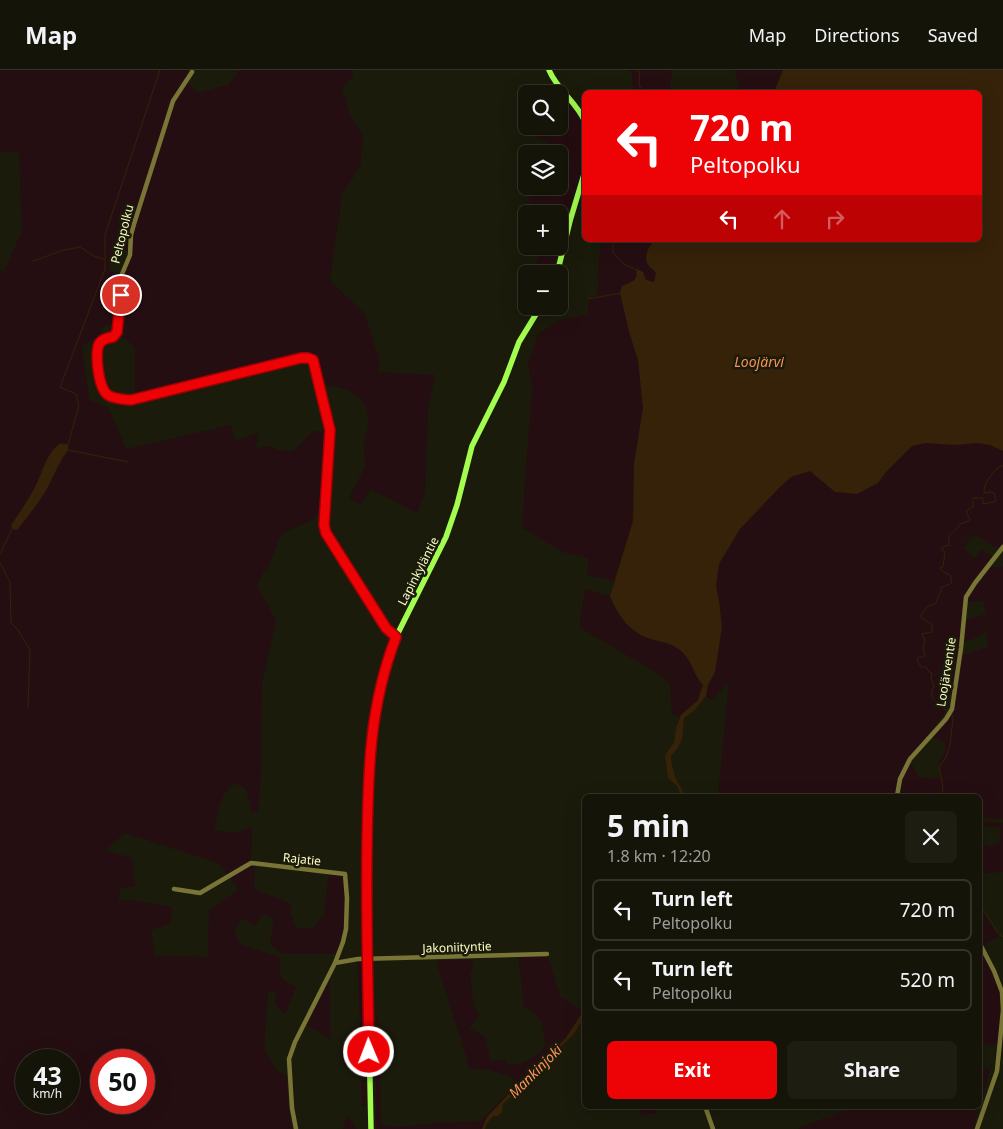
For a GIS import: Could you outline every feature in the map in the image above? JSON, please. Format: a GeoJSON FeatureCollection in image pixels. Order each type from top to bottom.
{"type":"FeatureCollection","features":[{"type":"Feature","properties":{"kind":"main road"},"geometry":{"type":"LineString","coordinates":[[549,70],[558,86],[582,117]]}},
{"type":"Feature","properties":{"kind":"main road"},"geometry":{"type":"LineString","coordinates":[[559,265],[582,181]]}},
{"type":"Feature","properties":{"kind":"main road","name":"Lapinkyläntie"},"geometry":{"type":"LineString","coordinates":[[371,1129],[367,959],[367,829],[370,749],[378,693],[396,637],[446,537],[474,440],[504,382],[519,342],[536,315]]}},
{"type":"Feature","properties":{"kind":"street","name":"Peltopolku"},"geometry":{"type":"LineString","coordinates":[[192,72],[173,101],[137,213],[131,235],[130,255],[122,274],[117,332],[113,337],[106,338],[99,344],[99,378],[108,395],[123,400],[131,400],[301,358],[312,359],[330,430],[324,517],[326,533],[386,628],[396,637]]}},
{"type":"Feature","properties":{"kind":"street","name":"Loojärventie"},"geometry":{"type":"LineString","coordinates":[[897,794],[900,779],[910,759],[946,719],[952,709],[966,597],[1003,547]]}},
{"type":"Feature","properties":{"kind":"street","name":"Rajatie"},"geometry":{"type":"LineString","coordinates":[[174,889],[200,893],[250,863],[345,874],[347,898],[346,929],[335,963]]}},
{"type":"Feature","properties":{"kind":"street"},"geometry":{"type":"LineString","coordinates":[[977,1129],[997,1071],[1003,1010],[1002,992],[982,948]]}},
{"type":"Feature","properties":{"kind":"street","name":"Jakoniityntie"},"geometry":{"type":"LineString","coordinates":[[335,963],[367,959],[547,954]]}},
{"type":"Feature","properties":{"kind":"street"},"geometry":{"type":"LineString","coordinates":[[296,1129],[289,1064],[290,1053],[335,963]]}},
{"type":"Feature","properties":{"kind":"street"},"geometry":{"type":"LineString","coordinates":[[706,1109],[712,1129]]}},
{"type":"Feature","properties":{"kind":"shaded area"},"geometry":{"type":"Polygon","coordinates":[[[0,70],[188,70],[187,77],[171,99],[128,237],[128,252],[122,246],[111,258],[109,271],[120,274],[117,324],[100,327],[101,335],[82,346],[89,400],[109,408],[126,449],[231,425],[235,441],[258,433],[256,448],[272,446],[277,450],[293,451],[314,431],[328,432],[321,512],[312,520],[281,534],[267,570],[264,571],[257,585],[276,621],[262,683],[261,773],[258,811],[251,812],[250,801],[245,788],[234,783],[229,787],[223,798],[214,830],[233,833],[252,827],[251,861],[228,875],[218,863],[125,833],[105,850],[132,858],[135,886],[120,889],[118,901],[133,900],[172,907],[170,924],[151,930],[155,956],[208,957],[209,911],[239,889],[230,878],[251,865],[255,865],[254,889],[291,904],[290,913],[296,928],[312,928],[324,915],[329,873],[340,874],[344,878],[344,930],[336,954],[282,954],[270,944],[274,918],[262,914],[255,926],[242,918],[234,931],[240,944],[281,958],[279,969],[281,976],[296,987],[285,1014],[275,1004],[276,992],[268,991],[264,1048],[276,1070],[286,1075],[290,1120],[293,1129],[0,1129],[0,269],[4,272],[22,231],[19,152],[0,151],[0,70]]]}},
{"type":"Feature","properties":{"kind":"shaded area"},"geometry":{"type":"Polygon","coordinates":[[[240,70],[352,70],[353,77],[342,88],[351,118],[363,135],[360,167],[342,194],[330,281],[365,314],[379,360],[379,372],[435,375],[428,409],[425,490],[417,513],[371,489],[361,505],[349,498],[366,465],[364,449],[368,422],[367,412],[360,398],[354,393],[338,387],[321,385],[313,357],[302,356],[218,375],[135,397],[135,347],[118,333],[121,322],[124,272],[131,238],[174,102],[187,82],[198,93],[228,85],[240,70]]]}},
{"type":"Feature","properties":{"kind":"shaded area"},"geometry":{"type":"Polygon","coordinates":[[[628,70],[670,70],[672,74],[669,90],[633,90],[632,73],[628,70]]]}},
{"type":"Feature","properties":{"kind":"shaded area"},"geometry":{"type":"Polygon","coordinates":[[[735,70],[798,70],[787,90],[740,90],[735,70]]]}},
{"type":"Feature","properties":{"kind":"shaded area"},"geometry":{"type":"Polygon","coordinates":[[[568,103],[582,124],[582,171],[568,211],[568,205],[530,205],[529,195],[568,195],[568,145],[547,145],[547,140],[538,139],[536,135],[568,135],[568,103]]]}},
{"type":"Feature","properties":{"kind":"shaded area"},"geometry":{"type":"Polygon","coordinates":[[[601,242],[680,242],[714,567],[724,545],[789,461],[886,472],[890,468],[899,444],[1003,420],[1003,545],[999,548],[994,547],[978,536],[952,538],[970,538],[963,548],[975,558],[981,550],[992,556],[967,592],[954,682],[944,714],[903,767],[896,794],[718,794],[729,682],[712,700],[706,696],[708,685],[703,685],[698,700],[680,717],[672,714],[670,684],[664,677],[579,627],[585,589],[610,596],[614,581],[587,575],[589,560],[587,558],[562,552],[522,527],[532,385],[528,364],[538,334],[561,320],[588,314],[588,299],[596,297],[599,286],[598,273],[601,242]]]}},
{"type":"Feature","properties":{"kind":"shaded area"},"geometry":{"type":"Polygon","coordinates":[[[538,255],[557,255],[554,265],[534,265],[539,258],[538,255]]]}},
{"type":"Feature","properties":{"kind":"shaded area"},"geometry":{"type":"Polygon","coordinates":[[[990,566],[1001,568],[1003,566],[1003,819],[982,818],[982,794],[900,794],[902,780],[909,764],[913,766],[917,776],[940,777],[938,763],[945,753],[945,742],[931,737],[953,711],[962,655],[988,647],[987,632],[964,641],[966,620],[986,614],[984,601],[968,602],[970,595],[990,566]]]}},
{"type":"Feature","properties":{"kind":"shaded area"},"geometry":{"type":"Polygon","coordinates":[[[982,822],[1003,823],[1003,872],[982,873],[982,842],[989,847],[999,844],[1001,828],[993,826],[982,827],[982,822]]]}},
{"type":"Feature","properties":{"kind":"shaded area"},"geometry":{"type":"Polygon","coordinates":[[[982,911],[999,937],[984,946],[982,942],[982,911]]]}},
{"type":"Feature","properties":{"kind":"shaded area"},"geometry":{"type":"Polygon","coordinates":[[[982,952],[999,988],[1001,1013],[998,1045],[982,1044],[982,952]]]}},
{"type":"Feature","properties":{"kind":"shaded area"},"geometry":{"type":"Polygon","coordinates":[[[547,953],[560,996],[582,1010],[565,1039],[535,1066],[487,1117],[482,1129],[376,1129],[376,1015],[379,1028],[382,1125],[398,1127],[480,1121],[509,1092],[514,1082],[513,1077],[486,1069],[468,1068],[467,1059],[436,961],[472,959],[473,969],[470,972],[473,1004],[479,1015],[469,1028],[485,1037],[491,1061],[505,1060],[506,1063],[517,1064],[533,1057],[545,1045],[541,1022],[535,1013],[524,1007],[518,954],[547,953]]]}},
{"type":"Feature","properties":{"kind":"shaded area"},"geometry":{"type":"Polygon","coordinates":[[[356,962],[360,962],[363,965],[367,1104],[365,1107],[362,1107],[358,965],[356,962]]]}},
{"type":"Feature","properties":{"kind":"shaded area"},"geometry":{"type":"Polygon","coordinates":[[[330,980],[330,1039],[307,1025],[330,980]]]}},
{"type":"Feature","properties":{"kind":"shaded area"},"geometry":{"type":"Polygon","coordinates":[[[982,1068],[990,1069],[982,1098],[982,1068]]]}},
{"type":"Feature","properties":{"kind":"shaded area"},"geometry":{"type":"Polygon","coordinates":[[[639,1109],[654,1109],[656,1113],[642,1116],[639,1109]]]}},
{"type":"Feature","properties":{"kind":"shaded area"},"geometry":{"type":"Polygon","coordinates":[[[851,1109],[979,1109],[973,1129],[798,1129],[851,1109]]]}},
{"type":"Feature","properties":{"kind":"shaded area"},"geometry":{"type":"Polygon","coordinates":[[[347,1115],[357,1129],[343,1129],[347,1115]]]}},
{"type":"Feature","properties":{"kind":"water","name":"Loojärvi"},"geometry":{"type":"Polygon","coordinates":[[[783,70],[1003,70],[1003,451],[990,445],[977,443],[956,445],[926,443],[912,446],[886,472],[878,483],[857,494],[835,492],[810,471],[791,477],[740,529],[719,564],[716,586],[722,627],[715,672],[708,685],[706,696],[694,711],[684,718],[681,742],[671,756],[675,775],[683,794],[680,794],[678,787],[668,778],[665,755],[674,743],[676,728],[681,715],[698,700],[703,685],[689,660],[682,652],[670,644],[641,635],[629,627],[616,609],[610,596],[633,521],[634,464],[643,408],[638,360],[620,293],[622,286],[636,278],[637,269],[643,272],[646,280],[654,282],[656,273],[646,260],[649,247],[653,242],[982,242],[982,90],[775,90],[783,70]]]}},
{"type":"Feature","properties":{"kind":"water"},"geometry":{"type":"Polygon","coordinates":[[[61,443],[68,445],[68,450],[47,488],[36,506],[17,530],[12,529],[11,525],[33,491],[47,459],[61,443]]]}},
{"type":"Feature","properties":{"kind":"water","name":"Mankinjoki"},"geometry":{"type":"Polygon","coordinates":[[[582,1014],[582,1021],[574,1034],[503,1104],[502,1112],[498,1116],[493,1116],[485,1129],[482,1129],[487,1117],[535,1066],[565,1039],[582,1014]]]}},
{"type":"Feature","properties":{"kind":"waterway"},"geometry":{"type":"LineString","coordinates":[[68,445],[79,405],[76,394],[60,387],[105,269],[105,235],[160,70]]}},
{"type":"Feature","properties":{"kind":"waterway"},"geometry":{"type":"LineString","coordinates":[[638,70],[639,84],[642,90]]}},
{"type":"Feature","properties":{"kind":"waterway"},"geometry":{"type":"LineString","coordinates":[[613,242],[613,253],[624,264],[638,271]]}},
{"type":"Feature","properties":{"kind":"waterway"},"geometry":{"type":"LineString","coordinates":[[33,261],[64,250],[80,247],[94,256],[104,259]]}},
{"type":"Feature","properties":{"kind":"waterway"},"geometry":{"type":"LineString","coordinates":[[588,299],[621,293]]}},
{"type":"Feature","properties":{"kind":"waterway"},"geometry":{"type":"LineString","coordinates":[[68,450],[128,462]]}},
{"type":"Feature","properties":{"kind":"waterway"},"geometry":{"type":"LineString","coordinates":[[947,711],[933,698],[932,673],[926,667],[921,667],[917,660],[925,656],[923,647],[925,640],[922,634],[932,632],[932,624],[921,618],[921,615],[927,607],[936,603],[942,587],[952,583],[950,575],[940,568],[943,567],[945,552],[942,550],[942,547],[949,545],[950,535],[960,524],[970,520],[966,511],[973,507],[973,498],[983,498],[983,504],[996,500],[994,493],[984,493],[984,489],[990,477],[1003,465]]}},
{"type":"Feature","properties":{"kind":"waterway"},"geometry":{"type":"LineString","coordinates":[[0,554],[12,529]]}},
{"type":"Feature","properties":{"kind":"waterway"},"geometry":{"type":"LineString","coordinates":[[0,563],[10,582],[11,623],[18,630],[30,650],[28,707]]}},
{"type":"Feature","properties":{"kind":"waterway"},"geometry":{"type":"LineString","coordinates":[[942,794],[943,786],[939,767],[946,757],[950,745],[952,715]]}},
{"type":"Feature","properties":{"kind":"waterway"},"geometry":{"type":"LineString","coordinates":[[982,908],[1003,937]]}},
{"type":"Feature","properties":{"kind":"route"},"geometry":{"type":"LineString","coordinates":[[121,295],[117,332],[113,337],[106,338],[99,344],[99,378],[108,395],[123,400],[131,400],[301,358],[313,360],[330,430],[325,492],[324,525],[326,533],[386,628],[396,637],[386,665],[375,707],[369,772],[366,895],[369,1052]]}}]}
